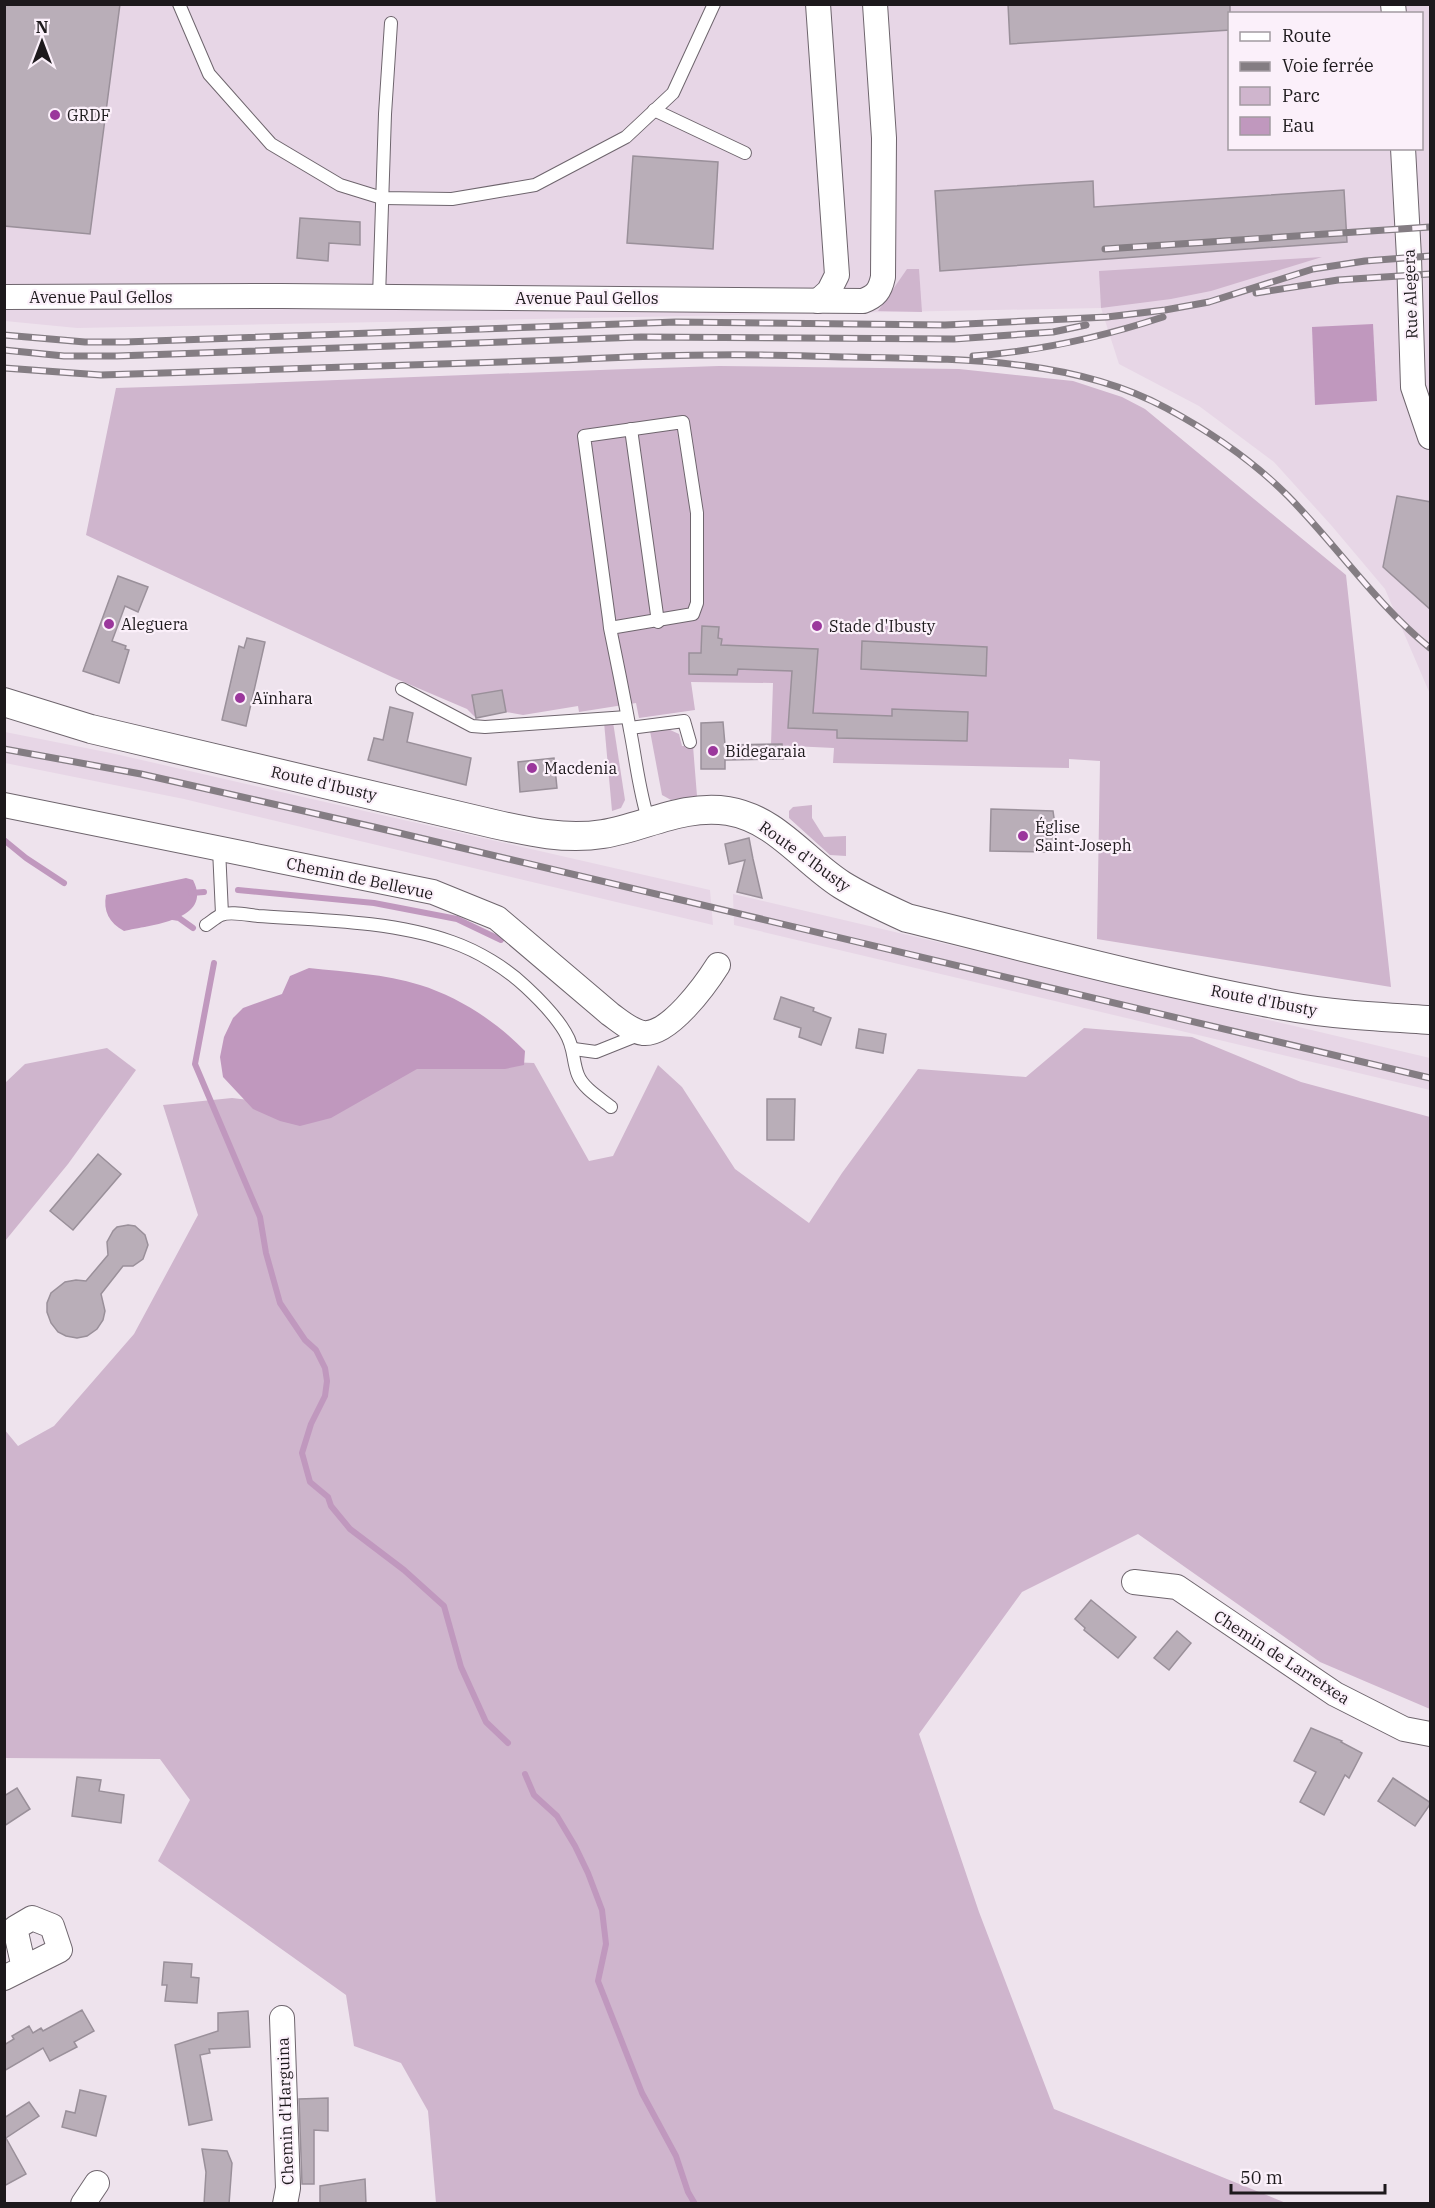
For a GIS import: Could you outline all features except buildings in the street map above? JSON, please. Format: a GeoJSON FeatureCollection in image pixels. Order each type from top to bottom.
{"type":"FeatureCollection","features":[{"type":"Feature","properties":{"kind":"street"},"geometry":{"type":"LineString","coordinates":[[818,4],[837,275],[829,291],[818,301]]}},
{"type":"Feature","properties":{"kind":"street","name":"Avenue Paul Gellos"},"geometry":{"type":"LineString","coordinates":[[4,297],[863,301],[873,297],[880,290],[883,278],[884,138],[875,4]]}},
{"type":"Feature","properties":{"kind":"street","name":"Rue Alegera"},"geometry":{"type":"LineString","coordinates":[[1402,150],[1409,257],[1413,387],[1431,437]]}},
{"type":"Feature","properties":{"kind":"street","name":"Route d'Ibusty"},"geometry":{"type":"LineString","coordinates":[[4,702],[100,732],[554,836],[577,837],[603,834],[681,812],[728,811],[763,823],[840,884],[907,918],[1146,976],[1286,1006],[1323,1012],[1431,1020]]}},
{"type":"Feature","properties":{"kind":"street","name":"Chemin de Bellevue"},"geometry":{"type":"LineString","coordinates":[[4,805],[433,892],[497,918],[610,1014],[627,1027],[644,1033]]}},
{"type":"Feature","properties":{"kind":"street"},"geometry":{"type":"LineString","coordinates":[[644,1033],[655,1031],[671,1022],[707,982],[718,965]]}},
{"type":"Feature","properties":{"kind":"street","name":"Chemin de Larretxea"},"geometry":{"type":"LineString","coordinates":[[1134,1582],[1177,1587],[1335,1694],[1404,1729],[1431,1734]]}},
{"type":"Feature","properties":{"kind":"street","name":"Chemin d'Harguina"},"geometry":{"type":"LineString","coordinates":[[282,2018],[288,2188],[285,2204]]}},
{"type":"Feature","properties":{"kind":"street"},"geometry":{"type":"LineString","coordinates":[[83,2204],[98,2183]]}},
{"type":"Feature","properties":{"kind":"lane"},"geometry":{"type":"LineString","coordinates":[[179,4],[209,74],[271,144],[340,185],[382,198],[452,199],[535,185],[626,137],[673,93],[714,4]]}},
{"type":"Feature","properties":{"kind":"lane"},"geometry":{"type":"LineString","coordinates":[[379,297],[385,114],[391,23]]}},
{"type":"Feature","properties":{"kind":"lane"},"geometry":{"type":"LineString","coordinates":[[654,110],[745,153]]}},
{"type":"Feature","properties":{"kind":"lane"},"geometry":{"type":"LineString","coordinates":[[610,628],[658,622],[693,614],[697,603],[697,513],[683,422],[584,436],[610,628],[649,822]]}},
{"type":"Feature","properties":{"kind":"lane"},"geometry":{"type":"LineString","coordinates":[[631,429],[658,622]]}},
{"type":"Feature","properties":{"kind":"lane"},"geometry":{"type":"LineString","coordinates":[[402,689],[472,726],[684,721],[690,742]]}},
{"type":"Feature","properties":{"kind":"lane"},"geometry":{"type":"LineString","coordinates":[[219,849],[222,914]]}},
{"type":"Feature","properties":{"kind":"lane"},"geometry":{"type":"LineString","coordinates":[[206,925],[222,914],[381,926],[453,942],[477,953],[524,985],[548,1009],[574,1049],[579,1076],[590,1090],[611,1107]]}},
{"type":"Feature","properties":{"kind":"lane"},"geometry":{"type":"LineString","coordinates":[[574,1049],[596,1052],[644,1033]]}},
{"type":"Feature","properties":{"kind":"shaded area"},"geometry":{"type":"Polygon","coordinates":[[[4,5],[1430,5],[1430,694],[1385,589],[1331,525],[1274,462],[1199,406],[1119,364],[1101,308],[77,328],[5,321],[4,5]]]}},
{"type":"Feature","properties":{"kind":"shaded area"},"geometry":{"type":"Polygon","coordinates":[[[5,732],[111,753],[710,890],[713,925],[184,799],[5,763],[5,732]]]}},
{"type":"Feature","properties":{"kind":"shaded area"},"geometry":{"type":"Polygon","coordinates":[[[733,894],[1430,1058],[1430,1090],[734,925],[733,894]]]}},
{"type":"Feature","properties":{"kind":"green space"},"geometry":{"type":"Polygon","coordinates":[[[1322,257],[1211,291],[1101,308],[1099,271],[1322,257]]]}},
{"type":"Feature","properties":{"kind":"green space"},"geometry":{"type":"Polygon","coordinates":[[[907,269],[919,269],[922,312],[878,311],[907,269]]]}},
{"type":"Feature","properties":{"kind":"green space","name":"Stade d'Ibusty"},"geometry":{"type":"Polygon","coordinates":[[[719,366],[959,369],[1073,381],[1122,397],[1145,409],[1346,575],[1391,987],[1097,939],[1100,761],[1069,759],[1069,768],[833,763],[834,748],[771,745],[773,683],[691,682],[695,710],[639,718],[636,703],[579,712],[578,706],[523,715],[506,712],[476,718],[467,709],[392,677],[86,535],[116,388],[719,366]]]}},
{"type":"Feature","properties":{"kind":"green space"},"geometry":{"type":"Polygon","coordinates":[[[604,722],[613,722],[625,800],[621,808],[612,811],[604,722]]]}},
{"type":"Feature","properties":{"kind":"green space"},"geometry":{"type":"Polygon","coordinates":[[[668,729],[679,734],[682,746],[693,746],[697,796],[671,800],[662,795],[650,731],[668,729]]]}},
{"type":"Feature","properties":{"kind":"green space"},"geometry":{"type":"Polygon","coordinates":[[[812,805],[812,818],[824,837],[846,836],[846,856],[830,855],[789,818],[789,811],[793,807],[812,805]]]}},
{"type":"Feature","properties":{"kind":"green space"},"geometry":{"type":"Polygon","coordinates":[[[1084,1028],[1192,1037],[1301,1082],[1430,1117],[1430,1709],[1320,1662],[1138,1534],[1022,1592],[919,1734],[979,1912],[1054,2109],[1286,2203],[436,2203],[428,2111],[401,2063],[354,2046],[346,1995],[158,1861],[190,1800],[160,1759],[5,1758],[4,1429],[18,1446],[54,1426],[134,1334],[198,1215],[163,1105],[232,1098],[322,1108],[416,1059],[534,1063],[589,1161],[613,1156],[658,1065],[682,1087],[735,1169],[809,1223],[842,1173],[918,1069],[1026,1077],[1084,1028]]]}},
{"type":"Feature","properties":{"kind":"green space"},"geometry":{"type":"Polygon","coordinates":[[[107,1048],[136,1070],[68,1164],[5,1241],[5,1083],[25,1064],[107,1048]]]}},
{"type":"Feature","properties":{"kind":"water"},"geometry":{"type":"Polygon","coordinates":[[[1373,324],[1377,401],[1315,405],[1312,327],[1373,324]]]}},
{"type":"Feature","properties":{"kind":"water"},"geometry":{"type":"Polygon","coordinates":[[[186,878],[193,880],[197,894],[195,904],[187,913],[176,919],[124,931],[108,916],[105,906],[106,895],[186,878]]]}},
{"type":"Feature","properties":{"kind":"water"},"geometry":{"type":"Polygon","coordinates":[[[309,968],[393,978],[449,996],[477,1012],[514,1040],[525,1051],[524,1065],[505,1069],[417,1069],[331,1118],[300,1126],[280,1121],[253,1109],[223,1077],[220,1057],[224,1037],[233,1018],[243,1008],[282,994],[290,976],[309,968]]]}},
{"type":"Feature","properties":{"kind":"waterway"},"geometry":{"type":"LineString","coordinates":[[4,840],[26,858],[64,883]]}},
{"type":"Feature","properties":{"kind":"waterway"},"geometry":{"type":"LineString","coordinates":[[238,890],[374,903],[457,919],[501,940]]}},
{"type":"Feature","properties":{"kind":"waterway"},"geometry":{"type":"LineString","coordinates":[[191,893],[204,892]]}},
{"type":"Feature","properties":{"kind":"waterway"},"geometry":{"type":"LineString","coordinates":[[173,917],[179,918],[193,928]]}},
{"type":"Feature","properties":{"kind":"waterway"},"geometry":{"type":"LineString","coordinates":[[214,963],[195,1064],[260,1217],[266,1253],[280,1303],[305,1340],[316,1350],[325,1368],[327,1381],[325,1396],[311,1424],[302,1453],[310,1482],[328,1497],[331,1506],[350,1529],[404,1570],[444,1606],[461,1667],[486,1722],[508,1743]]}},
{"type":"Feature","properties":{"kind":"waterway"},"geometry":{"type":"LineString","coordinates":[[525,1774],[534,1795],[557,1816],[588,1873],[602,1910],[606,1944],[598,1981],[642,2093],[676,2156],[688,2192],[695,2204]]}},
{"type":"Feature","properties":{"kind":"railway"},"geometry":{"type":"LineString","coordinates":[[1105,249],[1430,227]]}},
{"type":"Feature","properties":{"kind":"railway"},"geometry":{"type":"LineString","coordinates":[[4,335],[85,342],[125,342],[676,322],[945,325],[1107,317],[1209,302],[1313,269],[1365,261],[1430,256]]}},
{"type":"Feature","properties":{"kind":"railway"},"geometry":{"type":"LineString","coordinates":[[1256,293],[1338,280],[1430,274]]}},
{"type":"Feature","properties":{"kind":"railway"},"geometry":{"type":"LineString","coordinates":[[973,356],[1022,351],[1069,342],[1163,317]]}},
{"type":"Feature","properties":{"kind":"railway"},"geometry":{"type":"LineString","coordinates":[[4,350],[64,356],[117,356],[641,337],[954,339],[1053,332],[1086,325]]}},
{"type":"Feature","properties":{"kind":"railway"},"geometry":{"type":"LineString","coordinates":[[4,368],[101,375],[746,355],[970,361],[1052,370],[1129,391],[1182,417],[1230,448],[1288,496],[1374,594],[1430,648]]}},
{"type":"Feature","properties":{"kind":"railway"},"geometry":{"type":"LineString","coordinates":[[4,749],[141,774],[374,827],[1430,1078]]}},
{"type":"Feature","properties":{"kind":"place","name":"GRDF"},"geometry":{"type":"Point","coordinates":[55,115]}},
{"type":"Feature","properties":{"kind":"place","name":"Aleguera"},"geometry":{"type":"Point","coordinates":[109,624]}},
{"type":"Feature","properties":{"kind":"place","name":"Stade d'Ibusty"},"geometry":{"type":"Point","coordinates":[817,626]}},
{"type":"Feature","properties":{"kind":"place","name":"Aïnhara"},"geometry":{"type":"Point","coordinates":[240,698]}},
{"type":"Feature","properties":{"kind":"place","name":"Bidegaraia"},"geometry":{"type":"Point","coordinates":[713,751]}},
{"type":"Feature","properties":{"kind":"place","name":"Macdenia"},"geometry":{"type":"Point","coordinates":[532,768]}},
{"type":"Feature","properties":{"kind":"place","name":"Église Saint-Joseph"},"geometry":{"type":"Point","coordinates":[1023,836]}}]}
